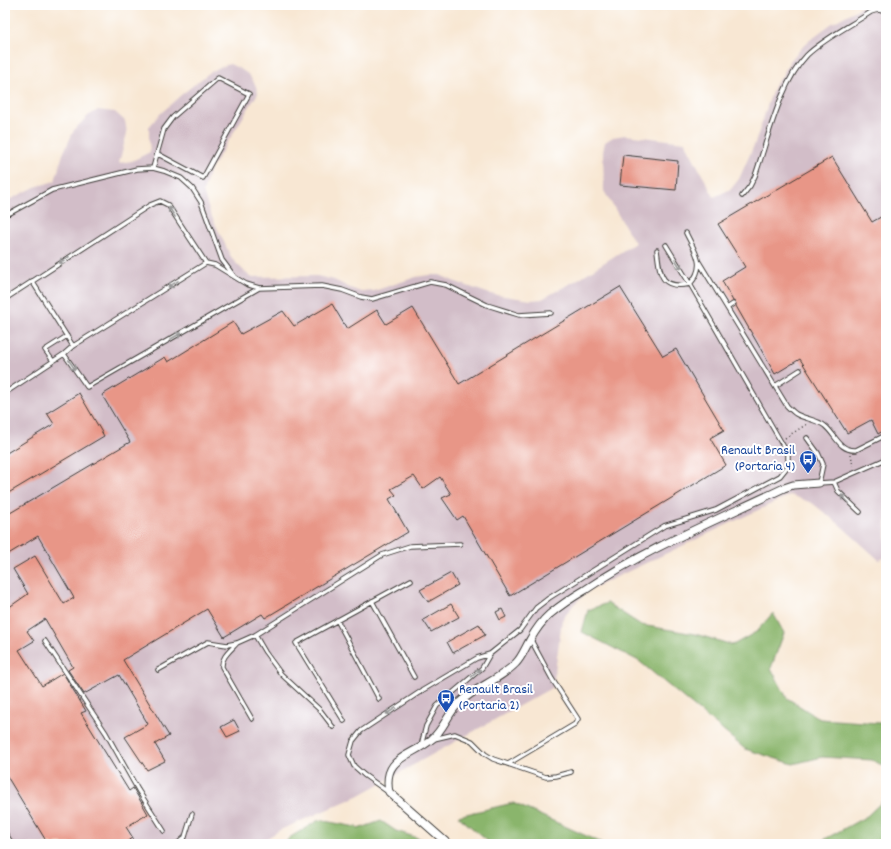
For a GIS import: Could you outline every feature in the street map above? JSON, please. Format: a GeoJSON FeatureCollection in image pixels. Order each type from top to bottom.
{"type":"FeatureCollection","features":[{"type":"Feature","properties":{"kind":"street"},"geometry":{"type":"LineString","coordinates":[[448,844],[389,792],[388,776],[392,767],[405,755],[431,740],[441,730],[458,703],[504,674],[514,665],[542,622],[550,614],[599,580],[635,559],[784,488],[793,485],[819,483]]}},
{"type":"Feature","properties":{"kind":"lane"},"geometry":{"type":"LineString","coordinates":[[742,196],[750,186],[755,176],[787,85],[806,56],[819,45],[871,12],[878,10],[886,14]]}},
{"type":"Feature","properties":{"kind":"lane"},"geometry":{"type":"LineString","coordinates":[[153,168],[164,129],[173,117],[218,78],[249,94],[203,178],[158,154]]}},
{"type":"Feature","properties":{"kind":"lane"},"geometry":{"type":"LineString","coordinates":[[5,214],[10,213],[52,190],[137,169],[153,168],[164,171],[181,178],[192,188],[201,202],[222,260],[236,278]]}},
{"type":"Feature","properties":{"kind":"lane"},"geometry":{"type":"LineString","coordinates":[[5,299],[150,205],[160,201],[168,205],[206,263],[215,265],[246,284],[259,288],[322,286],[372,299],[430,282],[446,285],[487,305],[519,315],[551,313]]}},
{"type":"Feature","properties":{"kind":"lane"},"geometry":{"type":"LineString","coordinates":[[686,233],[700,262],[787,406],[796,414],[824,425],[830,430],[842,447],[850,451],[856,450],[886,435]]}},
{"type":"Feature","properties":{"kind":"lane"},"geometry":{"type":"LineString","coordinates":[[389,792],[364,775],[354,766],[349,755],[353,740],[361,731],[477,658],[490,654],[520,630],[536,608],[549,598],[664,526],[716,510],[780,476],[788,466],[788,454],[666,245]]}},
{"type":"Feature","properties":{"kind":"lane"},"geometry":{"type":"LineString","coordinates":[[657,250],[659,269],[663,278],[671,285],[680,286],[690,284],[698,272],[700,262]]}},
{"type":"Feature","properties":{"kind":"lane"},"geometry":{"type":"LineString","coordinates":[[5,393],[64,354],[73,346],[206,263]]}},
{"type":"Feature","properties":{"kind":"lane"},"geometry":{"type":"LineString","coordinates":[[32,281],[73,346]]}},
{"type":"Feature","properties":{"kind":"lane"},"geometry":{"type":"LineString","coordinates":[[64,354],[87,388],[259,288]]}},
{"type":"Feature","properties":{"kind":"lane"},"geometry":{"type":"LineString","coordinates":[[727,308],[733,304]]}},
{"type":"Feature","properties":{"kind":"lane"},"geometry":{"type":"LineString","coordinates":[[53,361],[45,350],[67,336]]}},
{"type":"Feature","properties":{"kind":"lane"},"geometry":{"type":"LineString","coordinates":[[775,386],[800,370]]}},
{"type":"Feature","properties":{"kind":"lane"},"geometry":{"type":"LineString","coordinates":[[807,438],[818,453],[823,464],[819,483],[834,482],[886,459]]}},
{"type":"Feature","properties":{"kind":"lane"},"geometry":{"type":"LineString","coordinates":[[834,482],[838,491],[860,512]]}},
{"type":"Feature","properties":{"kind":"lane"},"geometry":{"type":"LineString","coordinates":[[158,670],[208,642],[227,645],[237,643],[255,635],[382,555],[410,546],[460,544]]}},
{"type":"Feature","properties":{"kind":"lane"},"geometry":{"type":"LineString","coordinates":[[344,721],[296,643],[411,580]]}},
{"type":"Feature","properties":{"kind":"lane"},"geometry":{"type":"LineString","coordinates":[[372,601],[414,677]]}},
{"type":"Feature","properties":{"kind":"lane"},"geometry":{"type":"LineString","coordinates":[[337,620],[379,698]]}},
{"type":"Feature","properties":{"kind":"lane"},"geometry":{"type":"LineString","coordinates":[[255,635],[281,674],[320,710],[333,727]]}},
{"type":"Feature","properties":{"kind":"lane"},"geometry":{"type":"LineString","coordinates":[[45,640],[106,733],[138,790],[164,831]]}},
{"type":"Feature","properties":{"kind":"lane"},"geometry":{"type":"LineString","coordinates":[[508,764],[575,724],[578,719],[552,679],[530,640]]}},
{"type":"Feature","properties":{"kind":"lane"},"geometry":{"type":"LineString","coordinates":[[237,643],[224,657],[222,667],[252,720]]}},
{"type":"Feature","properties":{"kind":"lane"},"geometry":{"type":"LineString","coordinates":[[421,746],[426,726],[436,706],[482,668],[490,654]]}},
{"type":"Feature","properties":{"kind":"lane"},"geometry":{"type":"LineString","coordinates":[[431,740],[455,734],[472,741],[489,756],[546,777],[570,772]]}},
{"type":"Feature","properties":{"kind":"lane"},"geometry":{"type":"LineString","coordinates":[[177,844],[185,837],[192,814]]}},
{"type":"Feature","properties":{"kind":"lane"},"geometry":{"type":"LineString","coordinates":[[5,832],[12,844]]}},
{"type":"Feature","properties":{"kind":"path"},"geometry":{"type":"LineString","coordinates":[[780,440],[801,429],[811,420]]}},
{"type":"Feature","properties":{"kind":"path"},"geometry":{"type":"LineString","coordinates":[[850,451],[855,473]]}},
{"type":"Feature","properties":{"kind":"shaded area"},"geometry":{"type":"Polygon","coordinates":[[[865,5],[886,5],[886,557],[879,560],[839,524],[812,503],[790,495],[591,589],[574,604],[562,620],[553,687],[358,796],[280,830],[258,844],[5,844],[5,202],[35,187],[55,181],[63,154],[74,130],[88,116],[98,110],[115,112],[125,121],[127,133],[119,163],[132,161],[150,152],[149,127],[158,116],[181,95],[209,73],[230,64],[249,75],[255,84],[258,93],[209,172],[203,192],[210,213],[232,259],[250,277],[317,276],[334,280],[361,292],[374,291],[416,277],[440,275],[490,294],[531,300],[542,299],[575,281],[635,243],[604,191],[603,152],[605,142],[613,137],[625,135],[685,142],[714,197],[731,189],[739,179],[755,143],[774,86],[782,76],[790,61],[808,41],[831,24],[865,5]]]}},
{"type":"Feature","properties":{"kind":"green space"},"geometry":{"type":"Polygon","coordinates":[[[607,603],[641,625],[695,634],[733,645],[756,632],[773,613],[784,633],[771,668],[787,698],[820,719],[886,723],[886,767],[872,760],[822,757],[793,764],[745,749],[639,661],[582,632],[588,610],[607,603]]]}},
{"type":"Feature","properties":{"kind":"green space"},"geometry":{"type":"Polygon","coordinates":[[[886,798],[886,844],[816,844],[867,816],[886,798]]]}},
{"type":"Feature","properties":{"kind":"green space"},"geometry":{"type":"Polygon","coordinates":[[[513,803],[603,844],[491,844],[458,816],[513,803]]]}},
{"type":"Feature","properties":{"kind":"green space"},"geometry":{"type":"Polygon","coordinates":[[[319,820],[361,828],[381,821],[396,831],[421,839],[426,844],[285,844],[289,838],[319,820]]]}},
{"type":"Feature","properties":{"kind":"building"},"geometry":{"type":"Polygon","coordinates":[[[623,155],[678,161],[676,190],[620,185],[623,155]]]}},
{"type":"Feature","properties":{"kind":"building"},"geometry":{"type":"Polygon","coordinates":[[[832,157],[872,222],[886,214],[886,429],[878,434],[871,420],[847,433],[800,359],[775,374],[736,306],[736,303],[733,301],[722,281],[745,267],[718,224],[832,157]]]}},
{"type":"Feature","properties":{"kind":"building"},"geometry":{"type":"Polygon","coordinates":[[[620,287],[663,356],[676,349],[724,430],[710,438],[726,465],[510,596],[463,516],[457,520],[442,498],[451,494],[440,477],[423,489],[414,476],[391,489],[396,495],[389,499],[408,532],[265,618],[262,614],[224,637],[207,609],[123,660],[169,736],[155,744],[165,761],[147,770],[125,737],[148,724],[119,675],[84,694],[68,670],[73,667],[45,619],[27,631],[34,641],[19,650],[42,686],[63,673],[86,711],[81,713],[129,791],[133,788],[148,814],[126,827],[133,838],[123,844],[48,844],[5,773],[5,610],[28,594],[13,569],[35,556],[64,604],[74,598],[38,536],[5,556],[5,516],[130,442],[102,395],[165,357],[168,362],[233,322],[241,334],[283,311],[294,326],[332,304],[347,329],[377,310],[386,324],[413,308],[459,384],[620,287]]]}},
{"type":"Feature","properties":{"kind":"building"},"geometry":{"type":"Polygon","coordinates":[[[79,393],[104,436],[5,495],[5,454],[54,424],[47,413],[79,393]]]}},
{"type":"Feature","properties":{"kind":"building"},"geometry":{"type":"Polygon","coordinates":[[[451,573],[458,585],[428,602],[420,590],[451,573]]]}},
{"type":"Feature","properties":{"kind":"building"},"geometry":{"type":"Polygon","coordinates":[[[451,604],[459,617],[431,632],[423,620],[451,604]]]}},
{"type":"Feature","properties":{"kind":"building"},"geometry":{"type":"Polygon","coordinates":[[[502,609],[506,617],[500,620],[496,612],[502,609]]]}},
{"type":"Feature","properties":{"kind":"building"},"geometry":{"type":"Polygon","coordinates":[[[479,624],[485,635],[453,653],[447,642],[479,624]]]}},
{"type":"Feature","properties":{"kind":"building"},"geometry":{"type":"Polygon","coordinates":[[[234,720],[240,731],[227,737],[221,727],[234,720]]]}},
{"type":"Feature","properties":{"kind":"place","name":"Renault Brasil (Portaria 4)"},"geometry":{"type":"Point","coordinates":[808,474]}},
{"type":"Feature","properties":{"kind":"place","name":"Renault Brasil (Portaria 2)"},"geometry":{"type":"Point","coordinates":[446,713]}}]}
